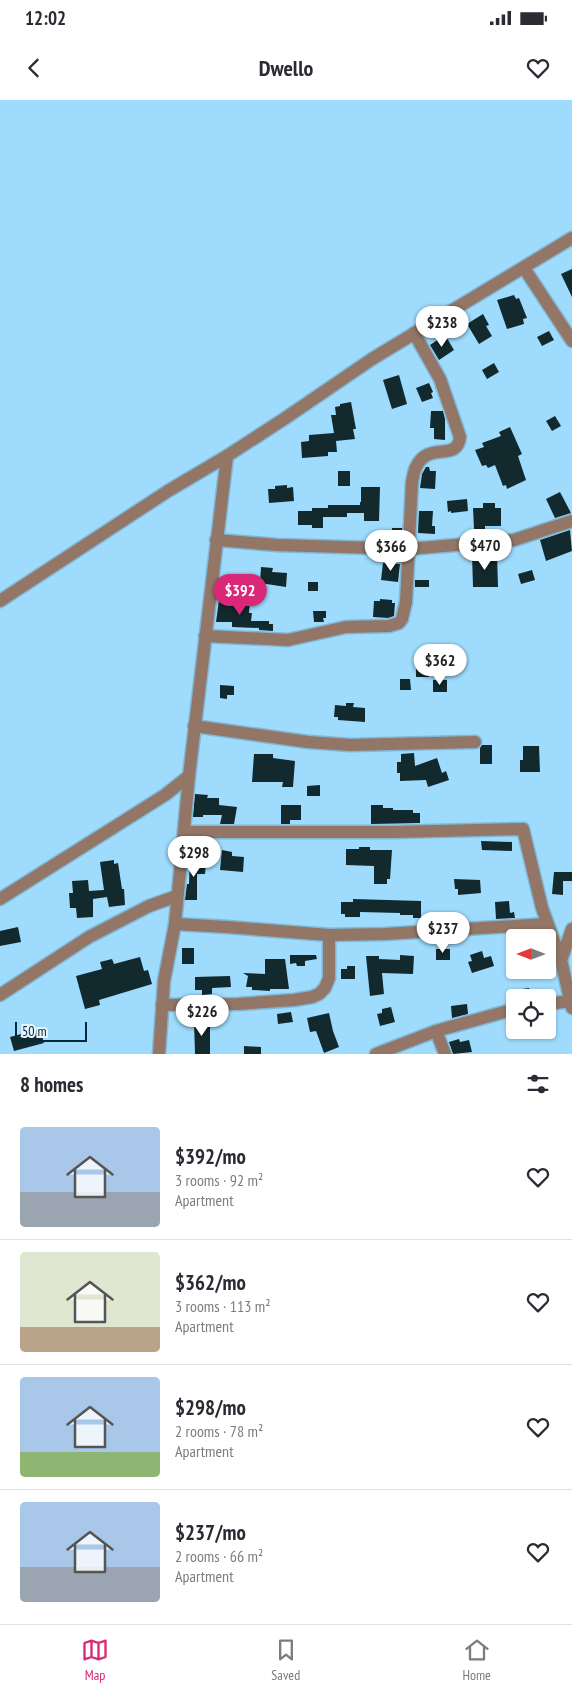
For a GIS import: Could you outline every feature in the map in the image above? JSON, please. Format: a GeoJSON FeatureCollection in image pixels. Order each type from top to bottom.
{"type":"FeatureCollection","features":[{"type":"Feature","properties":{"kind":"street"},"geometry":{"type":"LineString","coordinates":[[0,601],[168,491],[227,456],[414,332],[572,238]]}},
{"type":"Feature","properties":{"kind":"street"},"geometry":{"type":"LineString","coordinates":[[524,268],[572,341]]}},
{"type":"Feature","properties":{"kind":"street"},"geometry":{"type":"LineString","coordinates":[[205,636],[288,640],[303,638],[326,630],[346,627],[390,626],[399,623],[405,612],[412,482],[415,468],[424,456],[432,452],[455,449],[460,445],[460,436],[440,380],[414,332]]}},
{"type":"Feature","properties":{"kind":"street"},"geometry":{"type":"LineString","coordinates":[[159,1054],[164,981],[175,924],[188,776],[227,456]]}},
{"type":"Feature","properties":{"kind":"street"},"geometry":{"type":"LineString","coordinates":[[216,540],[277,545],[409,549],[514,540],[572,521]]}},
{"type":"Feature","properties":{"kind":"street"},"geometry":{"type":"LineString","coordinates":[[194,726],[308,742],[350,745],[475,742]]}},
{"type":"Feature","properties":{"kind":"street"},"geometry":{"type":"LineString","coordinates":[[0,899],[165,795],[188,776]]}},
{"type":"Feature","properties":{"kind":"street"},"geometry":{"type":"LineString","coordinates":[[184,832],[394,832],[523,829],[547,924],[561,960],[571,1005],[556,1004]]}},
{"type":"Feature","properties":{"kind":"street"},"geometry":{"type":"LineString","coordinates":[[0,995],[89,937],[149,906],[177,896]]}},
{"type":"Feature","properties":{"kind":"street"},"geometry":{"type":"LineString","coordinates":[[175,924],[227,926],[329,935],[385,934],[547,924]]}},
{"type":"Feature","properties":{"kind":"street"},"geometry":{"type":"LineString","coordinates":[[561,960],[572,929]]}},
{"type":"Feature","properties":{"kind":"street"},"geometry":{"type":"LineString","coordinates":[[162,1005],[238,1004],[312,997],[319,994],[325,988],[329,978],[329,935]]}},
{"type":"Feature","properties":{"kind":"street"},"geometry":{"type":"LineString","coordinates":[[376,1054],[436,1031],[506,1012]]}},
{"type":"Feature","properties":{"kind":"street"},"geometry":{"type":"LineString","coordinates":[[436,1031],[445,1054]]}},
{"type":"Feature","properties":{"kind":"building"},"geometry":{"type":"Polygon","coordinates":[[[572,269],[572,297],[561,274],[572,269]]]}},
{"type":"Feature","properties":{"kind":"building"},"geometry":{"type":"Polygon","coordinates":[[[514,295],[516,299],[519,298],[527,318],[523,319],[524,324],[507,329],[497,300],[514,295]]]}},
{"type":"Feature","properties":{"kind":"building"},"geometry":{"type":"Polygon","coordinates":[[[483,314],[489,325],[486,326],[492,336],[479,344],[467,324],[483,314]]]}},
{"type":"Feature","properties":{"kind":"building"},"geometry":{"type":"Polygon","coordinates":[[[549,331],[554,340],[542,346],[537,337],[549,331]]]}},
{"type":"Feature","properties":{"kind":"building"},"geometry":{"type":"Polygon","coordinates":[[[445,335],[454,350],[439,360],[430,345],[445,335]]]}},
{"type":"Feature","properties":{"kind":"building"},"geometry":{"type":"Polygon","coordinates":[[[494,363],[499,372],[487,379],[482,370],[494,363]]]}},
{"type":"Feature","properties":{"kind":"building"},"geometry":{"type":"Polygon","coordinates":[[[399,375],[407,404],[392,409],[383,380],[399,375]]]}},
{"type":"Feature","properties":{"kind":"building"},"geometry":{"type":"Polygon","coordinates":[[[429,383],[433,392],[431,393],[433,398],[422,402],[416,388],[429,383]]]}},
{"type":"Feature","properties":{"kind":"building"},"geometry":{"type":"Polygon","coordinates":[[[351,402],[356,429],[353,429],[355,439],[336,441],[337,452],[328,452],[328,456],[302,458],[301,442],[309,441],[309,435],[334,433],[331,415],[336,415],[335,407],[351,402]]]}},
{"type":"Feature","properties":{"kind":"building"},"geometry":{"type":"Polygon","coordinates":[[[431,411],[443,411],[445,440],[434,439],[434,428],[430,428],[431,411]]]}},
{"type":"Feature","properties":{"kind":"building"},"geometry":{"type":"Polygon","coordinates":[[[555,416],[561,426],[552,431],[546,421],[555,416]]]}},
{"type":"Feature","properties":{"kind":"building"},"geometry":{"type":"Polygon","coordinates":[[[510,427],[522,454],[518,456],[526,480],[507,489],[506,485],[503,486],[495,465],[488,468],[486,465],[482,466],[475,450],[484,447],[482,443],[501,436],[499,432],[510,427]]]}},
{"type":"Feature","properties":{"kind":"building"},"geometry":{"type":"Polygon","coordinates":[[[426,467],[429,467],[430,471],[436,471],[435,489],[420,488],[422,474],[426,467]]]}},
{"type":"Feature","properties":{"kind":"building"},"geometry":{"type":"Polygon","coordinates":[[[338,471],[350,471],[350,486],[338,486],[338,471]]]}},
{"type":"Feature","properties":{"kind":"building"},"geometry":{"type":"Polygon","coordinates":[[[287,485],[287,488],[293,487],[294,501],[269,503],[268,489],[287,485]]]}},
{"type":"Feature","properties":{"kind":"building"},"geometry":{"type":"Polygon","coordinates":[[[361,487],[380,487],[379,521],[364,521],[364,513],[347,513],[347,517],[323,517],[323,528],[312,528],[312,525],[298,525],[298,511],[312,511],[312,508],[328,508],[328,505],[360,505],[361,487]]]}},
{"type":"Feature","properties":{"kind":"building"},"geometry":{"type":"Polygon","coordinates":[[[560,492],[571,513],[555,518],[546,499],[560,492]]]}},
{"type":"Feature","properties":{"kind":"building"},"geometry":{"type":"Polygon","coordinates":[[[467,499],[468,511],[448,512],[447,501],[467,499]]]}},
{"type":"Feature","properties":{"kind":"building"},"geometry":{"type":"Polygon","coordinates":[[[483,503],[495,503],[495,508],[501,508],[501,526],[485,526],[485,529],[474,529],[473,508],[483,508],[483,503]]]}},
{"type":"Feature","properties":{"kind":"building"},"geometry":{"type":"Polygon","coordinates":[[[419,511],[433,511],[432,526],[435,526],[435,534],[418,533],[419,511]]]}},
{"type":"Feature","properties":{"kind":"building"},"geometry":{"type":"Polygon","coordinates":[[[392,528],[402,528],[401,541],[393,540],[392,528]]]}},
{"type":"Feature","properties":{"kind":"building"},"geometry":{"type":"Polygon","coordinates":[[[570,530],[572,551],[546,561],[540,540],[570,530]]]}},
{"type":"Feature","properties":{"kind":"building"},"geometry":{"type":"Polygon","coordinates":[[[497,554],[498,587],[473,587],[472,555],[497,554]]]}},
{"type":"Feature","properties":{"kind":"building"},"geometry":{"type":"Polygon","coordinates":[[[383,563],[400,564],[398,582],[381,580],[383,563]]]}},
{"type":"Feature","properties":{"kind":"building"},"geometry":{"type":"Polygon","coordinates":[[[261,567],[273,568],[272,572],[287,573],[286,587],[260,583],[261,567]]]}},
{"type":"Feature","properties":{"kind":"building"},"geometry":{"type":"Polygon","coordinates":[[[532,570],[535,580],[521,584],[518,574],[532,570]]]}},
{"type":"Feature","properties":{"kind":"building"},"geometry":{"type":"Polygon","coordinates":[[[415,580],[429,580],[429,587],[415,587],[415,580]]]}},
{"type":"Feature","properties":{"kind":"building"},"geometry":{"type":"Polygon","coordinates":[[[308,582],[318,582],[318,591],[308,591],[308,582]]]}},
{"type":"Feature","properties":{"kind":"building"},"geometry":{"type":"Polygon","coordinates":[[[380,599],[392,600],[392,603],[395,603],[394,616],[388,618],[373,617],[374,601],[380,601],[380,599]]]}},
{"type":"Feature","properties":{"kind":"building"},"geometry":{"type":"Polygon","coordinates":[[[219,600],[250,602],[249,613],[252,613],[251,621],[269,621],[269,624],[273,624],[273,631],[259,630],[259,628],[232,627],[232,622],[216,622],[219,600]]]}},
{"type":"Feature","properties":{"kind":"building"},"geometry":{"type":"Polygon","coordinates":[[[313,611],[326,611],[326,618],[323,618],[324,622],[314,622],[313,611]]]}},
{"type":"Feature","properties":{"kind":"building"},"geometry":{"type":"Polygon","coordinates":[[[416,664],[429,664],[429,677],[416,677],[416,664]]]}},
{"type":"Feature","properties":{"kind":"building"},"geometry":{"type":"Polygon","coordinates":[[[400,679],[410,679],[411,690],[400,690],[400,679]]]}},
{"type":"Feature","properties":{"kind":"building"},"geometry":{"type":"Polygon","coordinates":[[[433,680],[447,680],[447,692],[433,692],[433,680]]]}},
{"type":"Feature","properties":{"kind":"building"},"geometry":{"type":"Polygon","coordinates":[[[220,685],[234,686],[234,695],[227,695],[227,699],[220,698],[220,685]]]}},
{"type":"Feature","properties":{"kind":"building"},"geometry":{"type":"Polygon","coordinates":[[[346,703],[354,703],[353,707],[365,708],[365,722],[338,720],[338,717],[334,717],[335,705],[346,706],[346,703]]]}},
{"type":"Feature","properties":{"kind":"building"},"geometry":{"type":"Polygon","coordinates":[[[482,745],[492,745],[492,764],[480,764],[480,748],[482,745]]]}},
{"type":"Feature","properties":{"kind":"building"},"geometry":{"type":"Polygon","coordinates":[[[523,746],[539,746],[540,772],[520,772],[520,760],[523,760],[523,746]]]}},
{"type":"Feature","properties":{"kind":"building"},"geometry":{"type":"Polygon","coordinates":[[[414,753],[415,766],[437,758],[442,773],[446,771],[449,780],[428,787],[426,780],[400,781],[400,773],[397,773],[397,762],[401,762],[401,754],[414,753]]]}},
{"type":"Feature","properties":{"kind":"building"},"geometry":{"type":"Polygon","coordinates":[[[254,754],[273,754],[273,758],[295,761],[293,787],[282,787],[283,782],[252,782],[254,754]]]}},
{"type":"Feature","properties":{"kind":"building"},"geometry":{"type":"Polygon","coordinates":[[[320,785],[320,796],[307,796],[307,786],[320,785]]]}},
{"type":"Feature","properties":{"kind":"building"},"geometry":{"type":"Polygon","coordinates":[[[195,794],[208,795],[207,798],[219,798],[219,805],[237,807],[234,824],[220,824],[222,815],[193,817],[195,794]]]}},
{"type":"Feature","properties":{"kind":"building"},"geometry":{"type":"Polygon","coordinates":[[[281,805],[301,805],[301,820],[290,820],[290,824],[281,824],[281,805]]]}},
{"type":"Feature","properties":{"kind":"building"},"geometry":{"type":"Polygon","coordinates":[[[371,805],[383,805],[383,808],[393,808],[393,810],[413,810],[413,813],[420,813],[420,823],[371,824],[371,805]]]}},
{"type":"Feature","properties":{"kind":"building"},"geometry":{"type":"Polygon","coordinates":[[[481,841],[512,842],[512,851],[482,850],[481,841]]]}},
{"type":"Feature","properties":{"kind":"building"},"geometry":{"type":"Polygon","coordinates":[[[359,847],[370,847],[370,850],[392,850],[390,879],[387,879],[387,884],[374,884],[374,866],[346,865],[346,849],[359,849],[359,847]]]}},
{"type":"Feature","properties":{"kind":"building"},"geometry":{"type":"Polygon","coordinates":[[[222,850],[232,852],[232,856],[244,857],[243,872],[220,870],[222,850]]]}},
{"type":"Feature","properties":{"kind":"building"},"geometry":{"type":"Polygon","coordinates":[[[190,857],[197,857],[197,862],[206,862],[205,874],[197,874],[197,900],[185,900],[187,884],[189,884],[190,857]]]}},
{"type":"Feature","properties":{"kind":"building"},"geometry":{"type":"Polygon","coordinates":[[[114,860],[114,864],[118,863],[122,889],[124,889],[125,905],[109,907],[107,897],[93,899],[93,917],[77,918],[76,908],[70,908],[69,893],[73,893],[72,881],[88,880],[89,891],[104,890],[100,862],[114,860]]]}},
{"type":"Feature","properties":{"kind":"building"},"geometry":{"type":"Polygon","coordinates":[[[554,872],[572,872],[572,881],[563,881],[563,895],[552,894],[554,872]]]}},
{"type":"Feature","properties":{"kind":"building"},"geometry":{"type":"Polygon","coordinates":[[[454,879],[480,880],[481,893],[458,895],[454,879]]]}},
{"type":"Feature","properties":{"kind":"building"},"geometry":{"type":"Polygon","coordinates":[[[353,899],[421,901],[421,918],[413,918],[413,915],[400,915],[400,913],[360,912],[360,917],[345,917],[345,914],[341,914],[341,902],[353,902],[353,899]]]}},
{"type":"Feature","properties":{"kind":"building"},"geometry":{"type":"Polygon","coordinates":[[[509,901],[510,913],[514,912],[515,918],[496,919],[495,902],[509,901]]]}},
{"type":"Feature","properties":{"kind":"building"},"geometry":{"type":"Polygon","coordinates":[[[18,927],[21,942],[0,946],[0,931],[18,927]]]}},
{"type":"Feature","properties":{"kind":"building"},"geometry":{"type":"Polygon","coordinates":[[[182,948],[194,948],[194,964],[182,964],[182,948]]]}},
{"type":"Feature","properties":{"kind":"building"},"geometry":{"type":"Polygon","coordinates":[[[436,949],[450,949],[450,960],[436,960],[436,949]]]}},
{"type":"Feature","properties":{"kind":"building"},"geometry":{"type":"Polygon","coordinates":[[[482,951],[484,958],[491,956],[494,966],[472,973],[468,962],[472,961],[470,955],[482,951]]]}},
{"type":"Feature","properties":{"kind":"building"},"geometry":{"type":"Polygon","coordinates":[[[290,955],[316,955],[317,959],[305,961],[305,966],[297,966],[296,963],[290,964],[290,955]]]}},
{"type":"Feature","properties":{"kind":"building"},"geometry":{"type":"Polygon","coordinates":[[[400,955],[414,956],[413,974],[382,973],[384,994],[370,996],[366,956],[379,956],[379,959],[400,960],[400,955]]]}},
{"type":"Feature","properties":{"kind":"building"},"geometry":{"type":"Polygon","coordinates":[[[140,957],[144,971],[148,970],[152,984],[99,1000],[100,1005],[85,1009],[76,976],[102,969],[100,962],[112,959],[114,964],[140,957]]]}},
{"type":"Feature","properties":{"kind":"building"},"geometry":{"type":"Polygon","coordinates":[[[265,959],[285,959],[289,989],[270,989],[270,991],[252,990],[252,987],[246,987],[248,976],[243,973],[265,974],[265,959]]]}},
{"type":"Feature","properties":{"kind":"building"},"geometry":{"type":"Polygon","coordinates":[[[347,966],[355,966],[355,979],[341,979],[341,969],[347,969],[347,966]]]}},
{"type":"Feature","properties":{"kind":"building"},"geometry":{"type":"Polygon","coordinates":[[[230,976],[231,987],[212,988],[212,994],[202,995],[202,990],[195,990],[195,977],[230,976]]]}},
{"type":"Feature","properties":{"kind":"building"},"geometry":{"type":"Polygon","coordinates":[[[467,1004],[468,1014],[452,1018],[451,1006],[467,1004]]]}},
{"type":"Feature","properties":{"kind":"building"},"geometry":{"type":"Polygon","coordinates":[[[391,1007],[395,1022],[380,1026],[377,1014],[382,1013],[382,1009],[391,1007]]]}},
{"type":"Feature","properties":{"kind":"building"},"geometry":{"type":"Polygon","coordinates":[[[291,1012],[293,1022],[278,1024],[277,1014],[291,1012]]]}},
{"type":"Feature","properties":{"kind":"building"},"geometry":{"type":"Polygon","coordinates":[[[329,1013],[339,1047],[324,1053],[316,1031],[310,1032],[307,1018],[329,1013]]]}},
{"type":"Feature","properties":{"kind":"building"},"geometry":{"type":"Polygon","coordinates":[[[194,1021],[210,1021],[210,1054],[195,1054],[194,1021]]]}},
{"type":"Feature","properties":{"kind":"building"},"geometry":{"type":"Polygon","coordinates":[[[40,1029],[44,1043],[14,1051],[10,1037],[40,1029]]]}},
{"type":"Feature","properties":{"kind":"building"},"geometry":{"type":"Polygon","coordinates":[[[459,1039],[460,1042],[469,1040],[472,1052],[453,1054],[449,1042],[459,1039]]]}},
{"type":"Feature","properties":{"kind":"building"},"geometry":{"type":"Polygon","coordinates":[[[244,1046],[261,1047],[261,1054],[244,1054],[244,1046]]]}}]}
